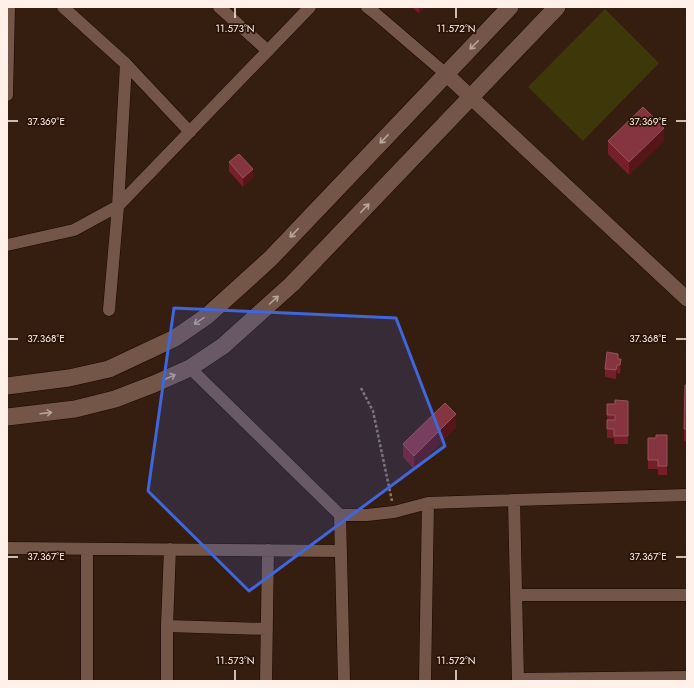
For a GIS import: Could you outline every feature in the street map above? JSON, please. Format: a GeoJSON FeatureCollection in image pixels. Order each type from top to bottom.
{"type":"FeatureCollection","features":[{"type":"Feature","properties":{"kind":"main road"},"geometry":{"type":"LineString","coordinates":[[7,386],[69,378],[109,369],[175,338],[207,316],[270,259],[510,7]]}},
{"type":"Feature","properties":{"kind":"main road"},"geometry":{"type":"LineString","coordinates":[[7,417],[75,409],[115,400],[190,368],[223,346],[292,284],[557,7]]}},
{"type":"Feature","properties":{"kind":"street"},"geometry":{"type":"LineString","coordinates":[[7,94],[8,7]]}},
{"type":"Feature","properties":{"kind":"street"},"geometry":{"type":"LineString","coordinates":[[63,7],[126,64],[190,132]]}},
{"type":"Feature","properties":{"kind":"street"},"geometry":{"type":"LineString","coordinates":[[219,7],[268,51]]}},
{"type":"Feature","properties":{"kind":"street"},"geometry":{"type":"LineString","coordinates":[[7,245],[74,230],[118,206],[310,7]]}},
{"type":"Feature","properties":{"kind":"street"},"geometry":{"type":"LineString","coordinates":[[367,7],[446,74],[687,299]]}},
{"type":"Feature","properties":{"kind":"street"},"geometry":{"type":"LineString","coordinates":[[109,310],[118,206],[126,64]]}},
{"type":"Feature","properties":{"kind":"street"},"geometry":{"type":"LineString","coordinates":[[190,368],[340,515],[344,681]]}},
{"type":"Feature","properties":{"kind":"street"},"geometry":{"type":"LineString","coordinates":[[340,515],[394,512],[428,503],[687,495]]}},
{"type":"Feature","properties":{"kind":"street"},"geometry":{"type":"LineString","coordinates":[[514,500],[518,680],[687,677]]}},
{"type":"Feature","properties":{"kind":"street"},"geometry":{"type":"LineString","coordinates":[[425,681],[428,503]]}},
{"type":"Feature","properties":{"kind":"street"},"geometry":{"type":"LineString","coordinates":[[7,548],[341,551]]}},
{"type":"Feature","properties":{"kind":"street"},"geometry":{"type":"LineString","coordinates":[[87,549],[87,681]]}},
{"type":"Feature","properties":{"kind":"street"},"geometry":{"type":"LineString","coordinates":[[167,681],[167,626],[170,549]]}},
{"type":"Feature","properties":{"kind":"street"},"geometry":{"type":"LineString","coordinates":[[266,681],[268,550]]}},
{"type":"Feature","properties":{"kind":"street"},"geometry":{"type":"LineString","coordinates":[[517,595],[687,595]]}},
{"type":"Feature","properties":{"kind":"street"},"geometry":{"type":"LineString","coordinates":[[167,626],[267,629]]}},
{"type":"Feature","properties":{"kind":"path"},"geometry":{"type":"LineString","coordinates":[[361,388],[373,411],[394,512]]}},
{"type":"Feature","properties":{"kind":"highlighted area"},"geometry":{"type":"Polygon","coordinates":[[[174,308],[396,318],[445,446],[249,591],[148,491],[174,308]]]}},
{"type":"Feature","properties":{"kind":"shaded area"},"geometry":{"type":"Polygon","coordinates":[[[605,9],[659,63],[583,141],[528,87],[605,9]]]}},
{"type":"Feature","properties":{"kind":"building"},"geometry":{"type":"Polygon","coordinates":[[[643,107],[664,128],[629,162],[608,141],[643,107]]]}},
{"type":"Feature","properties":{"kind":"building"},"geometry":{"type":"Polygon","coordinates":[[[239,154],[253,169],[243,178],[229,162],[239,154]]]}},
{"type":"Feature","properties":{"kind":"building"},"geometry":{"type":"Polygon","coordinates":[[[607,352],[618,354],[618,359],[621,359],[620,365],[617,365],[616,370],[605,369],[607,352]]]}},
{"type":"Feature","properties":{"kind":"building"},"geometry":{"type":"Polygon","coordinates":[[[685,385],[687,385],[687,429],[684,429],[685,385]]]}},
{"type":"Feature","properties":{"kind":"building"},"geometry":{"type":"Polygon","coordinates":[[[615,400],[628,401],[628,436],[614,436],[614,429],[607,429],[607,420],[615,420],[615,415],[607,415],[607,404],[615,404],[615,400]]]}},
{"type":"Feature","properties":{"kind":"building"},"geometry":{"type":"Polygon","coordinates":[[[445,403],[456,414],[414,456],[403,444],[445,403]]]}},
{"type":"Feature","properties":{"kind":"building"},"geometry":{"type":"Polygon","coordinates":[[[656,435],[667,435],[667,466],[658,466],[658,460],[648,460],[648,438],[656,438],[656,435]]]}}]}
